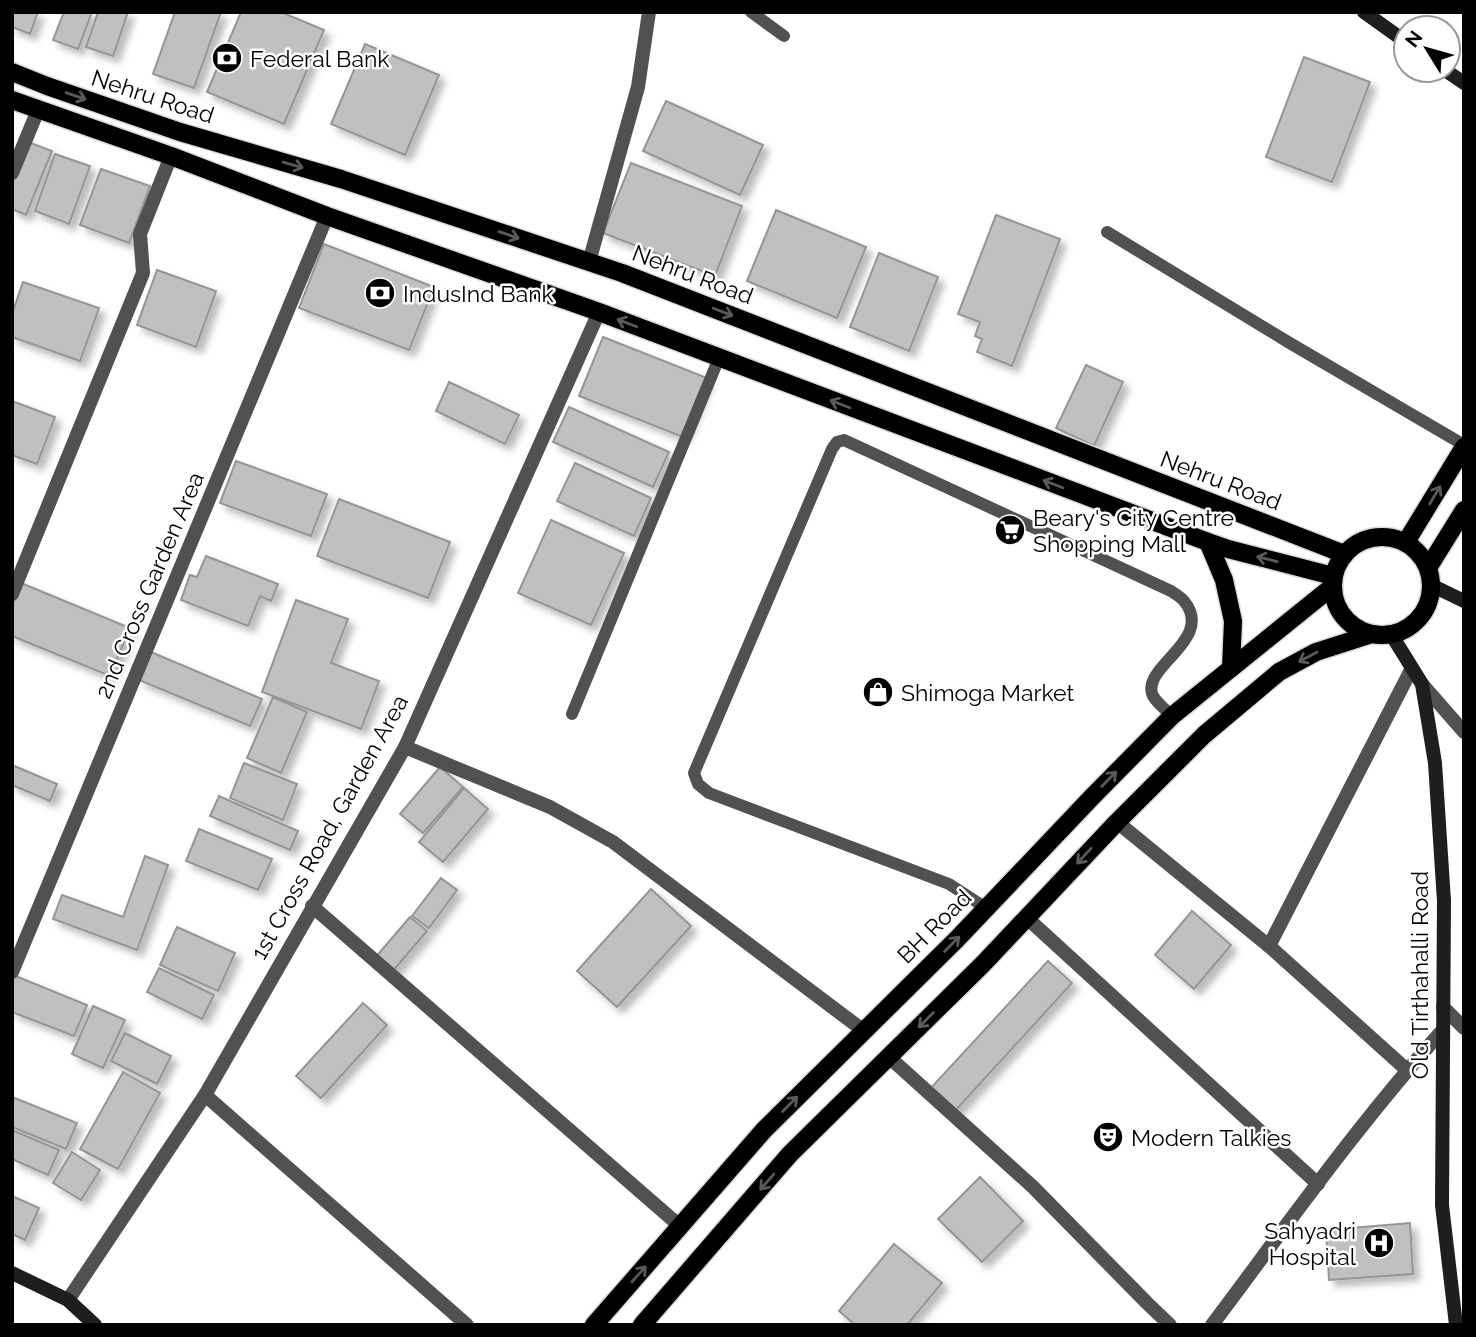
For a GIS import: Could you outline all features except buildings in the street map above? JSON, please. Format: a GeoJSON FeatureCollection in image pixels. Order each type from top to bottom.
{"type":"FeatureCollection","features":[{"type":"Feature","properties":{"kind":"main road"},"geometry":{"type":"LineString","coordinates":[[1364,12],[1392,32]]}},
{"type":"Feature","properties":{"kind":"main road","name":"Nehru Road"},"geometry":{"type":"LineString","coordinates":[[12,72],[168,128],[341,178],[622,272],[1344,554]]}},
{"type":"Feature","properties":{"kind":"main road"},"geometry":{"type":"LineString","coordinates":[[12,100],[599,313],[1228,549],[1333,581]]}},
{"type":"Feature","properties":{"kind":"main road"},"geometry":{"type":"LineString","coordinates":[[1406,542],[1464,446]]}},
{"type":"Feature","properties":{"kind":"main road"},"geometry":{"type":"LineString","coordinates":[[1429,576],[1464,510]]}},
{"type":"Feature","properties":{"kind":"main road"},"geometry":{"type":"LineString","coordinates":[[642,1325],[790,1154],[983,964],[1117,822],[1204,735],[1279,672],[1316,652],[1372,634],[1391,634],[1407,628],[1420,617],[1428,602],[1429,576],[1419,553],[1406,542],[1390,537],[1372,537],[1357,543],[1344,554],[1333,581],[1335,602],[1343,617],[1356,628],[1372,634]]}},
{"type":"Feature","properties":{"kind":"main road"},"geometry":{"type":"LineString","coordinates":[[1209,542],[1224,580],[1233,621],[1231,668]]}},
{"type":"Feature","properties":{"kind":"main road"},"geometry":{"type":"LineString","coordinates":[[1429,576],[1464,601]]}},
{"type":"Feature","properties":{"kind":"main road","name":"BH Road"},"geometry":{"type":"LineString","coordinates":[[594,1325],[764,1130],[957,939],[1172,716],[1333,581]]}},
{"type":"Feature","properties":{"kind":"main road","name":"Old Tirthahalli Road"},"geometry":{"type":"LineString","coordinates":[[1391,634],[1422,684],[1435,763],[1444,901],[1442,1205],[1457,1325]]}},
{"type":"Feature","properties":{"kind":"main road"},"geometry":{"type":"LineString","coordinates":[[12,1273],[68,1300],[94,1325]]}},
{"type":"Feature","properties":{"kind":"street"},"geometry":{"type":"LineString","coordinates":[[589,262],[638,87],[649,12]]}},
{"type":"Feature","properties":{"kind":"street"},"geometry":{"type":"LineString","coordinates":[[12,173],[38,110]]}},
{"type":"Feature","properties":{"kind":"street"},"geometry":{"type":"LineString","coordinates":[[12,594],[143,273],[139,234],[171,156]]}},
{"type":"Feature","properties":{"kind":"street","name":"2nd Cross Garden Area"},"geometry":{"type":"LineString","coordinates":[[12,972],[327,216]]}},
{"type":"Feature","properties":{"kind":"street","name":"1st Cross Road, Garden Area"},"geometry":{"type":"LineString","coordinates":[[68,1300],[205,1095],[405,747],[599,313]]}},
{"type":"Feature","properties":{"kind":"street"},"geometry":{"type":"LineString","coordinates":[[1269,946],[1412,668]]}},
{"type":"Feature","properties":{"kind":"street"},"geometry":{"type":"LineString","coordinates":[[1422,684],[1464,732]]}},
{"type":"Feature","properties":{"kind":"street"},"geometry":{"type":"LineString","coordinates":[[405,747],[550,807],[613,842],[864,1031]]}},
{"type":"Feature","properties":{"kind":"street"},"geometry":{"type":"LineString","coordinates":[[1117,822],[1269,946],[1407,1070]]}},
{"type":"Feature","properties":{"kind":"street"},"geometry":{"type":"LineString","coordinates":[[312,906],[681,1227]]}},
{"type":"Feature","properties":{"kind":"street"},"geometry":{"type":"LineString","coordinates":[[1027,918],[1318,1184]]}},
{"type":"Feature","properties":{"kind":"street"},"geometry":{"type":"LineString","coordinates":[[1443,1007],[1464,1028]]}},
{"type":"Feature","properties":{"kind":"street"},"geometry":{"type":"LineString","coordinates":[[1212,1325],[1407,1070],[1442,1031]]}},
{"type":"Feature","properties":{"kind":"street"},"geometry":{"type":"LineString","coordinates":[[889,1057],[1033,1187],[1170,1325]]}},
{"type":"Feature","properties":{"kind":"street"},"geometry":{"type":"LineString","coordinates":[[205,1095],[467,1325]]}},
{"type":"Feature","properties":{"kind":"lane"},"geometry":{"type":"LineString","coordinates":[[751,12],[783,36]]}},
{"type":"Feature","properties":{"kind":"lane"},"geometry":{"type":"LineString","coordinates":[[1107,232],[1464,446]]}},
{"type":"Feature","properties":{"kind":"lane"},"geometry":{"type":"LineString","coordinates":[[572,714],[719,358]]}},
{"type":"Feature","properties":{"kind":"lane"},"geometry":{"type":"LineString","coordinates":[[986,908],[949,884],[709,793],[698,785],[694,773],[832,449],[837,443],[844,440],[1171,591],[1185,601],[1192,617],[1190,631],[1176,653],[1154,678],[1151,688],[1153,698],[1172,716]]}},
{"type":"Feature","properties":{"kind":"place","name":"Federal Bank"},"geometry":{"type":"Point","coordinates":[227,58]}},
{"type":"Feature","properties":{"kind":"place","name":"IndusInd Bank"},"geometry":{"type":"Point","coordinates":[380,293]}},
{"type":"Feature","properties":{"kind":"place","name":"Beary's City Centre Shopping Mall"},"geometry":{"type":"Point","coordinates":[1010,530]}},
{"type":"Feature","properties":{"kind":"place","name":"Shimoga Market"},"geometry":{"type":"Point","coordinates":[878,692]}},
{"type":"Feature","properties":{"kind":"place","name":"Modern Talkies"},"geometry":{"type":"Point","coordinates":[1108,1137]}},
{"type":"Feature","properties":{"kind":"place","name":"Sahyadri Hospital"},"geometry":{"type":"Point","coordinates":[1379,1243]}}]}
